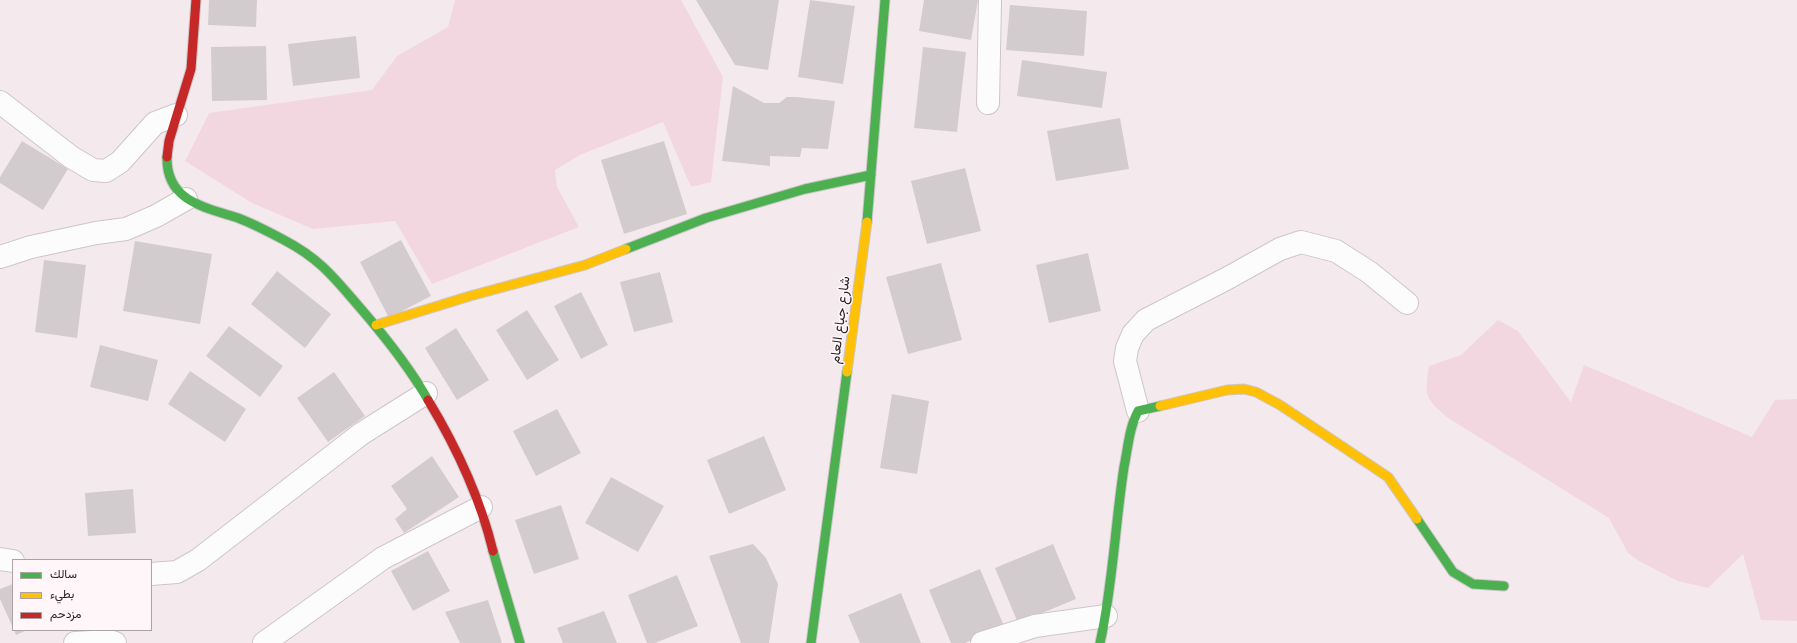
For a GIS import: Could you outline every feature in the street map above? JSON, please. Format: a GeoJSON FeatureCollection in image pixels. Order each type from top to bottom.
{"type":"FeatureCollection","features":[{"type":"Feature","properties":{"kind":"street"},"geometry":{"type":"LineString","coordinates":[[196,0],[195,31],[189,80],[176,115],[166,161],[168,174],[175,189],[186,199],[200,206],[247,222],[286,241],[324,266],[395,348],[426,393],[465,466],[481,507],[520,643]]}},
{"type":"Feature","properties":{"kind":"street","name":"شارع جباع العام"},"geometry":{"type":"LineString","coordinates":[[811,643],[863,253],[871,175],[885,0]]}},
{"type":"Feature","properties":{"kind":"street"},"geometry":{"type":"LineString","coordinates":[[988,103],[990,0]]}},
{"type":"Feature","properties":{"kind":"street"},"geometry":{"type":"LineString","coordinates":[[0,102],[71,157],[93,170],[106,170],[120,162],[134,144],[155,123],[176,115]]}},
{"type":"Feature","properties":{"kind":"street"},"geometry":{"type":"LineString","coordinates":[[376,325],[470,296],[585,265],[714,216],[805,189],[871,175]]}},
{"type":"Feature","properties":{"kind":"street"},"geometry":{"type":"LineString","coordinates":[[0,258],[31,247],[96,233],[126,229],[156,216],[186,199]]}},
{"type":"Feature","properties":{"kind":"street"},"geometry":{"type":"LineString","coordinates":[[1138,411],[1126,361],[1126,348],[1133,334],[1146,320],[1226,279],[1280,248],[1301,242],[1336,251],[1369,272],[1407,303]]}},
{"type":"Feature","properties":{"kind":"street"},"geometry":{"type":"LineString","coordinates":[[1100,643],[1106,616],[1122,482],[1132,422],[1138,411],[1149,407],[1172,404],[1227,390],[1244,389],[1256,392],[1280,405],[1388,477],[1453,572],[1473,584],[1504,586]]}},
{"type":"Feature","properties":{"kind":"street"},"geometry":{"type":"LineString","coordinates":[[152,574],[177,572],[198,560],[361,434],[426,393]]}},
{"type":"Feature","properties":{"kind":"street"},"geometry":{"type":"LineString","coordinates":[[264,643],[383,558],[481,507]]}},
{"type":"Feature","properties":{"kind":"street"},"geometry":{"type":"LineString","coordinates":[[0,559],[12,561]]}},
{"type":"Feature","properties":{"kind":"street"},"geometry":{"type":"LineString","coordinates":[[982,643],[1035,626],[1106,616]]}},
{"type":"Feature","properties":{"kind":"street"},"geometry":{"type":"LineString","coordinates":[[75,643],[109,641],[115,643]]}},
{"type":"Feature","properties":{"kind":"shaded area"},"geometry":{"type":"Polygon","coordinates":[[[455,0],[681,0],[723,77],[711,182],[691,187],[663,122],[580,155],[555,170],[557,187],[579,227],[432,284],[395,221],[313,229],[252,203],[185,161],[209,113],[372,90],[397,56],[448,27],[455,0]]]}},
{"type":"Feature","properties":{"kind":"shaded area"},"geometry":{"type":"Polygon","coordinates":[[[1498,320],[1518,331],[1571,402],[1584,365],[1752,437],[1775,400],[1797,399],[1797,621],[1761,620],[1743,554],[1708,588],[1678,581],[1639,561],[1628,553],[1609,518],[1448,418],[1435,406],[1428,396],[1427,390],[1429,366],[1461,355],[1498,320]]]}},
{"type":"Feature","properties":{"kind":"building"},"geometry":{"type":"Polygon","coordinates":[[[209,0],[257,0],[256,27],[208,25],[209,0]]]}},
{"type":"Feature","properties":{"kind":"building"},"geometry":{"type":"Polygon","coordinates":[[[696,0],[779,0],[768,70],[735,65],[696,0]]]}},
{"type":"Feature","properties":{"kind":"building"},"geometry":{"type":"Polygon","coordinates":[[[810,0],[855,6],[843,84],[798,77],[810,0]]]}},
{"type":"Feature","properties":{"kind":"building"},"geometry":{"type":"Polygon","coordinates":[[[924,0],[978,0],[971,40],[919,31],[924,0]]]}},
{"type":"Feature","properties":{"kind":"building"},"geometry":{"type":"Polygon","coordinates":[[[1010,5],[1087,11],[1084,56],[1006,50],[1010,5]]]}},
{"type":"Feature","properties":{"kind":"building"},"geometry":{"type":"Polygon","coordinates":[[[356,36],[360,78],[293,86],[288,44],[356,36]]]}},
{"type":"Feature","properties":{"kind":"building"},"geometry":{"type":"Polygon","coordinates":[[[266,46],[267,100],[212,101],[211,47],[266,46]]]}},
{"type":"Feature","properties":{"kind":"building"},"geometry":{"type":"Polygon","coordinates":[[[923,47],[966,52],[957,132],[914,128],[923,47]]]}},
{"type":"Feature","properties":{"kind":"building"},"geometry":{"type":"Polygon","coordinates":[[[1022,60],[1107,72],[1102,108],[1017,96],[1022,60]]]}},
{"type":"Feature","properties":{"kind":"building"},"geometry":{"type":"Polygon","coordinates":[[[733,86],[764,103],[779,103],[787,97],[835,101],[828,149],[802,148],[800,157],[770,156],[770,166],[722,161],[733,86]]]}},
{"type":"Feature","properties":{"kind":"building"},"geometry":{"type":"Polygon","coordinates":[[[1120,118],[1129,169],[1056,181],[1047,131],[1120,118]]]}},
{"type":"Feature","properties":{"kind":"building"},"geometry":{"type":"Polygon","coordinates":[[[22,141],[68,169],[43,210],[0,183],[0,177],[22,141]]]}},
{"type":"Feature","properties":{"kind":"building"},"geometry":{"type":"Polygon","coordinates":[[[664,141],[687,214],[624,234],[601,160],[664,141]]]}},
{"type":"Feature","properties":{"kind":"building"},"geometry":{"type":"Polygon","coordinates":[[[965,168],[981,231],[927,244],[911,181],[965,168]]]}},
{"type":"Feature","properties":{"kind":"building"},"geometry":{"type":"Polygon","coordinates":[[[401,240],[431,296],[389,318],[360,262],[401,240]]]}},
{"type":"Feature","properties":{"kind":"building"},"geometry":{"type":"Polygon","coordinates":[[[135,241],[212,254],[200,324],[123,311],[135,241]]]}},
{"type":"Feature","properties":{"kind":"building"},"geometry":{"type":"Polygon","coordinates":[[[1088,253],[1101,311],[1049,323],[1036,265],[1088,253]]]}},
{"type":"Feature","properties":{"kind":"building"},"geometry":{"type":"Polygon","coordinates":[[[44,260],[86,265],[77,338],[35,332],[44,260]]]}},
{"type":"Feature","properties":{"kind":"building"},"geometry":{"type":"Polygon","coordinates":[[[941,263],[962,340],[908,354],[886,277],[941,263]]]}},
{"type":"Feature","properties":{"kind":"building"},"geometry":{"type":"Polygon","coordinates":[[[277,271],[331,314],[305,348],[251,304],[277,271]]]}},
{"type":"Feature","properties":{"kind":"building"},"geometry":{"type":"Polygon","coordinates":[[[660,272],[673,322],[634,332],[620,282],[660,272]]]}},
{"type":"Feature","properties":{"kind":"building"},"geometry":{"type":"Polygon","coordinates":[[[581,292],[608,345],[581,359],[554,306],[581,292]]]}},
{"type":"Feature","properties":{"kind":"building"},"geometry":{"type":"Polygon","coordinates":[[[527,310],[559,360],[527,380],[496,330],[527,310]]]}},
{"type":"Feature","properties":{"kind":"building"},"geometry":{"type":"Polygon","coordinates":[[[229,326],[283,366],[260,397],[206,356],[229,326]]]}},
{"type":"Feature","properties":{"kind":"building"},"geometry":{"type":"Polygon","coordinates":[[[456,328],[489,380],[457,400],[425,348],[456,328]]]}},
{"type":"Feature","properties":{"kind":"building"},"geometry":{"type":"Polygon","coordinates":[[[100,345],[158,360],[148,401],[90,387],[100,345]]]}},
{"type":"Feature","properties":{"kind":"building"},"geometry":{"type":"Polygon","coordinates":[[[190,371],[246,409],[225,442],[168,404],[190,371]]]}},
{"type":"Feature","properties":{"kind":"building"},"geometry":{"type":"Polygon","coordinates":[[[334,372],[365,416],[328,442],[297,398],[334,372]]]}},
{"type":"Feature","properties":{"kind":"building"},"geometry":{"type":"Polygon","coordinates":[[[892,394],[929,401],[917,474],[880,468],[892,394]]]}},
{"type":"Feature","properties":{"kind":"building"},"geometry":{"type":"Polygon","coordinates":[[[557,409],[581,453],[536,476],[513,431],[557,409]]]}},
{"type":"Feature","properties":{"kind":"building"},"geometry":{"type":"Polygon","coordinates":[[[764,436],[786,490],[729,514],[707,460],[764,436]]]}},
{"type":"Feature","properties":{"kind":"building"},"geometry":{"type":"Polygon","coordinates":[[[432,456],[459,497],[404,533],[395,519],[407,509],[391,486],[432,456]]]}},
{"type":"Feature","properties":{"kind":"building"},"geometry":{"type":"Polygon","coordinates":[[[611,477],[664,506],[638,552],[585,523],[611,477]]]}},
{"type":"Feature","properties":{"kind":"building"},"geometry":{"type":"Polygon","coordinates":[[[133,489],[136,533],[88,536],[85,493],[133,489]]]}},
{"type":"Feature","properties":{"kind":"building"},"geometry":{"type":"Polygon","coordinates":[[[561,505],[579,559],[534,574],[515,520],[561,505]]]}},
{"type":"Feature","properties":{"kind":"building"},"geometry":{"type":"Polygon","coordinates":[[[753,544],[766,558],[778,584],[769,643],[741,643],[709,556],[753,544]]]}},
{"type":"Feature","properties":{"kind":"building"},"geometry":{"type":"Polygon","coordinates":[[[1053,544],[1076,599],[1018,623],[995,568],[1053,544]]]}},
{"type":"Feature","properties":{"kind":"building"},"geometry":{"type":"Polygon","coordinates":[[[428,551],[450,591],[413,611],[391,571],[428,551]]]}},
{"type":"Feature","properties":{"kind":"building"},"geometry":{"type":"Polygon","coordinates":[[[980,569],[1004,626],[965,643],[951,643],[929,590],[980,569]]]}},
{"type":"Feature","properties":{"kind":"building"},"geometry":{"type":"Polygon","coordinates":[[[677,575],[698,626],[655,643],[647,643],[628,595],[677,575]]]}},
{"type":"Feature","properties":{"kind":"building"},"geometry":{"type":"Polygon","coordinates":[[[12,584],[12,626],[0,599],[0,589],[12,584]]]}},
{"type":"Feature","properties":{"kind":"building"},"geometry":{"type":"Polygon","coordinates":[[[901,593],[921,643],[860,643],[848,615],[901,593]]]}},
{"type":"Feature","properties":{"kind":"building"},"geometry":{"type":"Polygon","coordinates":[[[488,600],[502,643],[460,643],[445,612],[488,600]]]}},
{"type":"Feature","properties":{"kind":"building"},"geometry":{"type":"Polygon","coordinates":[[[604,611],[617,643],[563,643],[557,628],[604,611]]]}},
{"type":"Feature","properties":{"kind":"building"},"geometry":{"type":"Polygon","coordinates":[[[14,631],[25,631],[16,635],[14,631]]]}},
{"type":"Feature","properties":{"kind":"traffic: fast"},"geometry":{"type":"LineString","coordinates":[[867,222],[885,0]]}},
{"type":"Feature","properties":{"kind":"traffic: fast"},"geometry":{"type":"LineString","coordinates":[[167,157],[168,172],[173,184],[180,193],[189,200],[212,210],[244,220],[267,231],[297,247],[327,271],[389,342],[406,365],[428,400]]}},
{"type":"Feature","properties":{"kind":"traffic: fast"},"geometry":{"type":"LineString","coordinates":[[626,249],[706,218],[805,189],[871,175]]}},
{"type":"Feature","properties":{"kind":"traffic: fast"},"geometry":{"type":"LineString","coordinates":[[811,643],[847,372]]}},
{"type":"Feature","properties":{"kind":"traffic: fast"},"geometry":{"type":"LineString","coordinates":[[1100,643],[1108,599],[1124,467],[1131,431],[1138,411],[1160,406]]}},
{"type":"Feature","properties":{"kind":"traffic: fast"},"geometry":{"type":"LineString","coordinates":[[1417,519],[1453,572],[1473,584],[1504,586]]}},
{"type":"Feature","properties":{"kind":"traffic: fast"},"geometry":{"type":"LineString","coordinates":[[493,551],[520,643]]}},
{"type":"Feature","properties":{"kind":"traffic: slow"},"geometry":{"type":"LineString","coordinates":[[847,372],[867,222]]}},
{"type":"Feature","properties":{"kind":"traffic: slow"},"geometry":{"type":"LineString","coordinates":[[376,325],[470,296],[585,265],[626,249]]}},
{"type":"Feature","properties":{"kind":"traffic: slow"},"geometry":{"type":"LineString","coordinates":[[1160,406],[1227,390],[1244,389],[1256,392],[1280,405],[1388,477],[1417,519]]}},
{"type":"Feature","properties":{"kind":"traffic: jam"},"geometry":{"type":"LineString","coordinates":[[167,157],[169,141],[191,69],[196,0]]}},
{"type":"Feature","properties":{"kind":"traffic: jam"},"geometry":{"type":"LineString","coordinates":[[428,400],[449,436],[466,473],[488,531],[493,551]]}}]}
